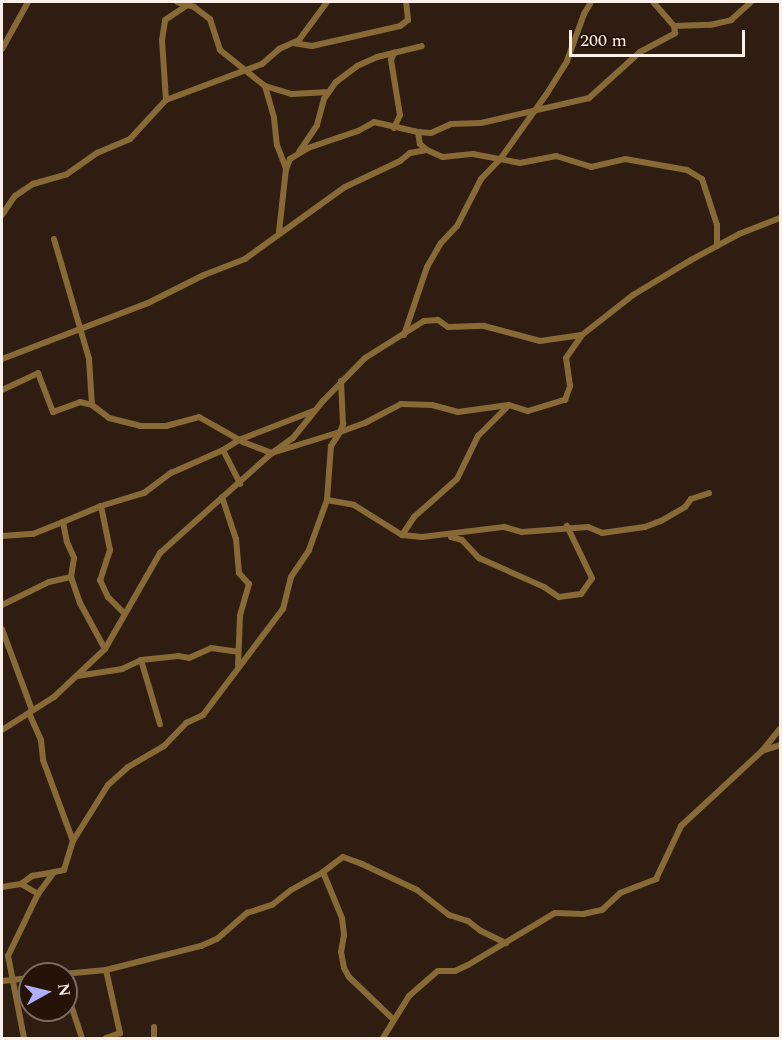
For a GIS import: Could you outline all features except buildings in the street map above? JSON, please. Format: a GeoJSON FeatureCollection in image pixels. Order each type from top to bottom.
{"type":"FeatureCollection","features":[{"type":"Feature","properties":{"kind":"street"},"geometry":{"type":"LineString","coordinates":[[2,49],[26,2]]}},
{"type":"Feature","properties":{"kind":"street"},"geometry":{"type":"LineString","coordinates":[[177,2],[188,5],[210,19],[220,50],[265,86],[292,94],[328,92]]}},
{"type":"Feature","properties":{"kind":"street"},"geometry":{"type":"LineString","coordinates":[[2,215],[15,196],[33,184],[67,174],[97,153],[130,139],[166,100],[262,64],[279,49],[299,40],[327,2]]}},
{"type":"Feature","properties":{"kind":"street"},"geometry":{"type":"LineString","coordinates":[[293,43],[312,46],[400,26],[408,20],[406,2]]}},
{"type":"Feature","properties":{"kind":"street"},"geometry":{"type":"LineString","coordinates":[[404,336],[427,267],[441,243],[457,226],[481,179],[501,158],[567,61],[584,14],[591,2]]}},
{"type":"Feature","properties":{"kind":"street"},"geometry":{"type":"LineString","coordinates":[[279,232],[286,169],[290,159],[375,122],[394,128],[431,133],[451,124],[481,123],[589,98],[640,52],[675,33],[674,26],[653,2]]}},
{"type":"Feature","properties":{"kind":"street"},"geometry":{"type":"LineString","coordinates":[[674,26],[710,25],[731,20],[751,2]]}},
{"type":"Feature","properties":{"kind":"street"},"geometry":{"type":"LineString","coordinates":[[166,100],[162,40],[165,20],[188,5]]}},
{"type":"Feature","properties":{"kind":"street"},"geometry":{"type":"LineString","coordinates":[[297,155],[317,125],[328,92],[357,66],[422,46]]}},
{"type":"Feature","properties":{"kind":"street"},"geometry":{"type":"LineString","coordinates":[[394,53],[391,60],[400,115],[394,128]]}},
{"type":"Feature","properties":{"kind":"street"},"geometry":{"type":"LineString","coordinates":[[265,86],[274,118],[277,146],[286,169]]}},
{"type":"Feature","properties":{"kind":"street"},"geometry":{"type":"LineString","coordinates":[[418,132],[420,144],[442,157],[473,154],[520,163],[556,156],[591,167],[625,159],[687,170],[702,179],[717,225],[717,246]]}},
{"type":"Feature","properties":{"kind":"street"},"geometry":{"type":"LineString","coordinates":[[2,359],[81,330],[245,259],[265,246],[279,232],[297,224],[345,187],[400,161],[420,144]]}},
{"type":"Feature","properties":{"kind":"street"},"geometry":{"type":"LineString","coordinates":[[410,153],[427,150]]}},
{"type":"Feature","properties":{"kind":"street"},"geometry":{"type":"LineString","coordinates":[[2,390],[38,373],[53,412],[80,402],[92,405],[109,418],[140,426],[166,426],[199,417],[239,440],[272,453],[365,423],[401,404],[432,405],[458,412],[509,405],[528,411],[565,400],[570,386],[566,358],[582,335],[633,295],[717,246],[780,218]]}},
{"type":"Feature","properties":{"kind":"street"},"geometry":{"type":"LineString","coordinates":[[54,239],[89,359],[92,405]]}},
{"type":"Feature","properties":{"kind":"street"},"geometry":{"type":"LineString","coordinates":[[2,730],[54,697],[105,649],[160,553],[222,497],[240,484],[272,453],[293,438],[341,381],[365,358],[404,336],[424,321],[438,320],[448,327],[484,326],[540,341],[582,335]]}},
{"type":"Feature","properties":{"kind":"street"},"geometry":{"type":"LineString","coordinates":[[2,887],[21,884],[32,876],[64,870],[73,840],[108,785],[128,767],[164,746],[186,723],[203,715],[238,665],[283,609],[291,577],[309,550],[327,500],[331,446],[343,424],[341,381]]}},
{"type":"Feature","properties":{"kind":"street"},"geometry":{"type":"LineString","coordinates":[[402,535],[414,517],[457,479],[478,436],[509,405]]}},
{"type":"Feature","properties":{"kind":"street"},"geometry":{"type":"LineString","coordinates":[[2,536],[33,534],[100,506],[144,493],[171,473],[223,450],[239,440],[315,411]]}},
{"type":"Feature","properties":{"kind":"street"},"geometry":{"type":"LineString","coordinates":[[223,450],[240,484]]}},
{"type":"Feature","properties":{"kind":"street"},"geometry":{"type":"LineString","coordinates":[[327,500],[354,505],[402,535],[448,536],[504,527],[522,532],[567,526],[588,527],[602,533],[645,527],[685,507],[691,499],[709,493]]}},
{"type":"Feature","properties":{"kind":"street"},"geometry":{"type":"LineString","coordinates":[[222,497],[236,539],[238,573],[249,584],[240,616],[238,665]]}},
{"type":"Feature","properties":{"kind":"street"},"geometry":{"type":"LineString","coordinates":[[100,506],[110,550],[100,580],[108,597],[124,613]]}},
{"type":"Feature","properties":{"kind":"street"},"geometry":{"type":"LineString","coordinates":[[63,522],[67,542],[74,558],[70,577],[80,603],[105,649]]}},
{"type":"Feature","properties":{"kind":"street"},"geometry":{"type":"LineString","coordinates":[[448,536],[462,540],[479,558],[544,587],[559,597],[581,594],[592,578],[567,526]]}},
{"type":"Feature","properties":{"kind":"street"},"geometry":{"type":"LineString","coordinates":[[2,605],[49,582],[70,577]]}},
{"type":"Feature","properties":{"kind":"street"},"geometry":{"type":"LineString","coordinates":[[2,629],[4,643],[41,740],[43,759],[73,840]]}},
{"type":"Feature","properties":{"kind":"street"},"geometry":{"type":"LineString","coordinates":[[77,676],[122,669],[141,660],[178,656],[189,658],[211,648],[238,652]]}},
{"type":"Feature","properties":{"kind":"street"},"geometry":{"type":"LineString","coordinates":[[141,660],[160,724]]}},
{"type":"Feature","properties":{"kind":"street"},"geometry":{"type":"LineString","coordinates":[[385,1038],[393,1019],[420,984],[438,972],[455,971],[555,913],[583,914],[602,910],[620,892],[656,879],[681,826],[762,751],[780,729]]}},
{"type":"Feature","properties":{"kind":"street"},"geometry":{"type":"LineString","coordinates":[[762,751],[780,745]]}},
{"type":"Feature","properties":{"kind":"street"},"geometry":{"type":"LineString","coordinates":[[78,973],[106,970],[201,946],[217,939],[247,913],[272,905],[343,857],[417,890],[449,915],[468,921],[481,931],[506,943]]}},
{"type":"Feature","properties":{"kind":"street"},"geometry":{"type":"LineString","coordinates":[[24,1038],[12,979],[4,955],[38,894],[54,872]]}},
{"type":"Feature","properties":{"kind":"street"},"geometry":{"type":"LineString","coordinates":[[323,872],[342,918],[344,935],[341,952],[344,968],[349,977],[393,1019]]}},
{"type":"Feature","properties":{"kind":"street"},"geometry":{"type":"LineString","coordinates":[[21,884],[38,894]]}},
{"type":"Feature","properties":{"kind":"street"},"geometry":{"type":"LineString","coordinates":[[106,970],[120,1033],[106,1038]]}},
{"type":"Feature","properties":{"kind":"street"},"geometry":{"type":"LineString","coordinates":[[2,981],[18,979]]}},
{"type":"Feature","properties":{"kind":"street"},"geometry":{"type":"LineString","coordinates":[[77,1022],[82,1038]]}},
{"type":"Feature","properties":{"kind":"street"},"geometry":{"type":"LineString","coordinates":[[154,1027],[154,1038]]}}]}
